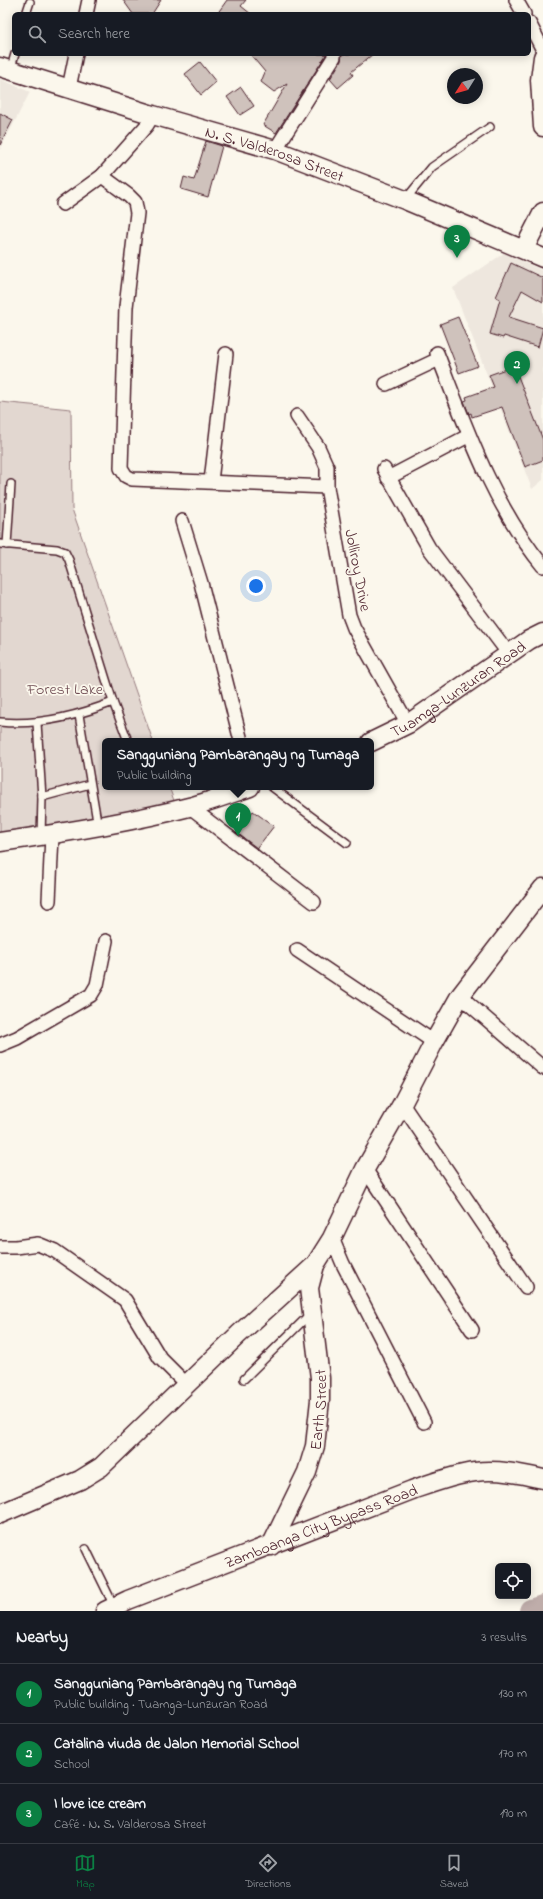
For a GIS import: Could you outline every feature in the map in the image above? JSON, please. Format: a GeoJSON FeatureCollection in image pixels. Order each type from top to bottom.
{"type":"FeatureCollection","features":[{"type":"Feature","properties":{"kind":"main road"},"geometry":{"type":"LineString","coordinates":[[543,57],[540,87],[543,127]]}},
{"type":"Feature","properties":{"kind":"main road","name":"N. S. Valderosa Street"},"geometry":{"type":"LineString","coordinates":[[9,64],[69,88],[153,115],[275,150],[405,200],[543,258]]}},
{"type":"Feature","properties":{"kind":"main road"},"geometry":{"type":"LineString","coordinates":[[524,249],[543,212]]}},
{"type":"Feature","properties":{"kind":"main road","name":"Tuamga-Lunzuran Road"},"geometry":{"type":"LineString","coordinates":[[374,741],[408,724],[529,640],[543,633]]}},
{"type":"Feature","properties":{"kind":"main road"},"geometry":{"type":"LineString","coordinates":[[0,842],[98,827],[190,807],[241,790]]}},
{"type":"Feature","properties":{"kind":"main road"},"geometry":{"type":"LineString","coordinates":[[0,1514],[80,1480],[101,1467],[239,1334],[315,1265],[332,1238],[365,1169],[460,996],[543,888]]}},
{"type":"Feature","properties":{"kind":"main road","name":"Earth Street"},"geometry":{"type":"LineString","coordinates":[[271,1546],[306,1472],[315,1446],[320,1400],[320,1378],[309,1288],[315,1265]]}},
{"type":"Feature","properties":{"kind":"main road","name":"Zamboanga City Bypass Road"},"geometry":{"type":"LineString","coordinates":[[110,1608],[412,1490],[454,1476],[476,1472],[494,1471],[543,1479]]}},
{"type":"Feature","properties":{"kind":"street"},"geometry":{"type":"LineString","coordinates":[[86,12],[89,0]]}},
{"type":"Feature","properties":{"kind":"street"},"geometry":{"type":"LineString","coordinates":[[516,0],[523,12]]}},
{"type":"Feature","properties":{"kind":"street"},"geometry":{"type":"LineString","coordinates":[[531,27],[543,50]]}},
{"type":"Feature","properties":{"kind":"street"},"geometry":{"type":"LineString","coordinates":[[69,88],[76,56]]}},
{"type":"Feature","properties":{"kind":"street"},"geometry":{"type":"LineString","coordinates":[[275,150],[334,56]]}},
{"type":"Feature","properties":{"kind":"street"},"geometry":{"type":"LineString","coordinates":[[63,204],[102,176],[147,125],[153,115]]}},
{"type":"Feature","properties":{"kind":"street"},"geometry":{"type":"LineString","coordinates":[[102,176],[130,196],[135,202],[137,213],[126,307],[121,468],[126,476],[132,479],[327,487]]}},
{"type":"Feature","properties":{"kind":"street"},"geometry":{"type":"LineString","coordinates":[[211,482],[226,354]]}},
{"type":"Feature","properties":{"kind":"street"},"geometry":{"type":"LineString","coordinates":[[386,384],[438,356],[468,436],[495,492],[530,550],[543,566]]}},
{"type":"Feature","properties":{"kind":"street","name":"Jolliroy Drive"},"geometry":{"type":"LineString","coordinates":[[297,416],[318,447],[327,467],[327,487],[349,615],[354,628],[408,724]]}},
{"type":"Feature","properties":{"kind":"street"},"geometry":{"type":"LineString","coordinates":[[468,436],[386,474],[429,548],[509,654]]}},
{"type":"Feature","properties":{"kind":"street"},"geometry":{"type":"LineString","coordinates":[[182,521],[201,583],[240,738]]}},
{"type":"Feature","properties":{"kind":"street"},"geometry":{"type":"LineString","coordinates":[[190,807],[314,902]]}},
{"type":"Feature","properties":{"kind":"street"},"geometry":{"type":"LineString","coordinates":[[47,836],[49,901]]}},
{"type":"Feature","properties":{"kind":"street"},"geometry":{"type":"LineString","coordinates":[[0,1045],[17,1038],[91,994],[97,986],[106,941]]}},
{"type":"Feature","properties":{"kind":"street"},"geometry":{"type":"LineString","coordinates":[[297,950],[434,1042]]}},
{"type":"Feature","properties":{"kind":"street"},"geometry":{"type":"LineString","coordinates":[[460,996],[543,1068]]}},
{"type":"Feature","properties":{"kind":"street"},"geometry":{"type":"LineString","coordinates":[[402,1104],[526,1287]]}},
{"type":"Feature","properties":{"kind":"street"},"geometry":{"type":"LineString","coordinates":[[365,1169],[472,1330]]}},
{"type":"Feature","properties":{"kind":"street"},"geometry":{"type":"LineString","coordinates":[[332,1238],[346,1270],[424,1422]]}},
{"type":"Feature","properties":{"kind":"street"},"geometry":{"type":"LineString","coordinates":[[0,1247],[16,1247],[38,1244],[49,1249],[125,1300],[160,1358],[187,1385]]}},
{"type":"Feature","properties":{"kind":"lane"},"geometry":{"type":"LineString","coordinates":[[27,12],[30,2]]}},
{"type":"Feature","properties":{"kind":"lane"},"geometry":{"type":"LineString","coordinates":[[405,200],[432,167],[490,127]]}},
{"type":"Feature","properties":{"kind":"lane"},"geometry":{"type":"LineString","coordinates":[[11,484],[4,544],[58,549],[65,552],[69,560],[127,738]]}},
{"type":"Feature","properties":{"kind":"lane"},"geometry":{"type":"LineString","coordinates":[[0,722],[37,722],[79,715],[114,702]]}},
{"type":"Feature","properties":{"kind":"lane"},"geometry":{"type":"LineString","coordinates":[[79,715],[98,827]]}},
{"type":"Feature","properties":{"kind":"lane"},"geometry":{"type":"LineString","coordinates":[[37,722],[42,797],[47,836]]}},
{"type":"Feature","properties":{"kind":"lane"},"geometry":{"type":"LineString","coordinates":[[42,797],[90,784]]}},
{"type":"Feature","properties":{"kind":"lane"},"geometry":{"type":"LineString","coordinates":[[276,790],[347,843]]}},
{"type":"Feature","properties":{"kind":"lane"},"geometry":{"type":"LineString","coordinates":[[244,1379],[311,1313]]}},
{"type":"Feature","properties":{"kind":"lane"},"geometry":{"type":"LineString","coordinates":[[86,1549],[110,1608]]}},
{"type":"Feature","properties":{"kind":"shaded area"},"geometry":{"type":"Polygon","coordinates":[[[0,79],[30,92],[0,150],[0,79]]]}},
{"type":"Feature","properties":{"kind":"shaded area"},"geometry":{"type":"Polygon","coordinates":[[[504,253],[543,271],[543,480],[532,489],[453,288],[504,253]]]}},
{"type":"Feature","properties":{"kind":"green space","name":"Forest Lake"},"geometry":{"type":"Polygon","coordinates":[[[0,402],[71,409],[72,509],[152,738],[102,738],[102,790],[170,790],[176,806],[0,835],[0,402]]]}},
{"type":"Feature","properties":{"kind":"building"},"geometry":{"type":"Polygon","coordinates":[[[123,0],[161,0],[153,12],[132,12],[123,0]]]}},
{"type":"Feature","properties":{"kind":"building"},"geometry":{"type":"Polygon","coordinates":[[[227,0],[246,0],[241,6],[248,12],[218,12],[227,0]]]}},
{"type":"Feature","properties":{"kind":"building"},"geometry":{"type":"Polygon","coordinates":[[[252,56],[325,56],[276,133],[263,125],[287,84],[274,92],[261,82],[265,72],[252,56]]]}},
{"type":"Feature","properties":{"kind":"building"},"geometry":{"type":"Polygon","coordinates":[[[342,56],[371,56],[351,72],[353,75],[338,88],[330,79],[341,61],[342,56]]]}},
{"type":"Feature","properties":{"kind":"building"},"geometry":{"type":"Polygon","coordinates":[[[200,62],[216,82],[201,95],[185,74],[200,62]]]}},
{"type":"Feature","properties":{"kind":"building"},"geometry":{"type":"Polygon","coordinates":[[[241,87],[254,106],[240,115],[227,97],[241,87]]]}},
{"type":"Feature","properties":{"kind":"building"},"geometry":{"type":"Polygon","coordinates":[[[0,113],[13,120],[0,145],[0,113]]]}},
{"type":"Feature","properties":{"kind":"building"},"geometry":{"type":"Polygon","coordinates":[[[206,141],[222,146],[208,197],[181,189],[184,177],[194,180],[206,141]]]}},
{"type":"Feature","properties":{"kind":"building"},"geometry":{"type":"Polygon","coordinates":[[[511,263],[543,278],[543,302],[522,290],[509,317],[543,328],[538,347],[504,336],[503,338],[490,334],[500,299],[496,297],[511,263]]]}},
{"type":"Feature","properties":{"kind":"building"},"geometry":{"type":"Polygon","coordinates":[[[458,317],[478,366],[459,373],[440,324],[458,317]]]}},
{"type":"Feature","properties":{"kind":"building"},"geometry":{"type":"Polygon","coordinates":[[[514,366],[543,440],[543,460],[525,467],[502,407],[472,417],[471,413],[469,414],[464,401],[467,400],[466,397],[494,387],[489,375],[514,366]]]}},
{"type":"Feature","properties":{"kind":"building"},"geometry":{"type":"Polygon","coordinates":[[[253,811],[274,826],[257,848],[237,833],[253,811]]]}},
{"type":"Feature","properties":{"kind":"waterway"},"geometry":{"type":"LineString","coordinates":[[531,1611],[543,1607]]}},
{"type":"Feature","properties":{"kind":"place","name":"I love ice cream"},"geometry":{"type":"Point","coordinates":[457,258]}},
{"type":"Feature","properties":{"kind":"place","name":"Catalina viuda de Jalon Memorial School"},"geometry":{"type":"Point","coordinates":[517,384]}},
{"type":"Feature","properties":{"kind":"place","name":"Sangguniang Pambarangay ng Tumaga"},"geometry":{"type":"Point","coordinates":[238,836]}}]}
